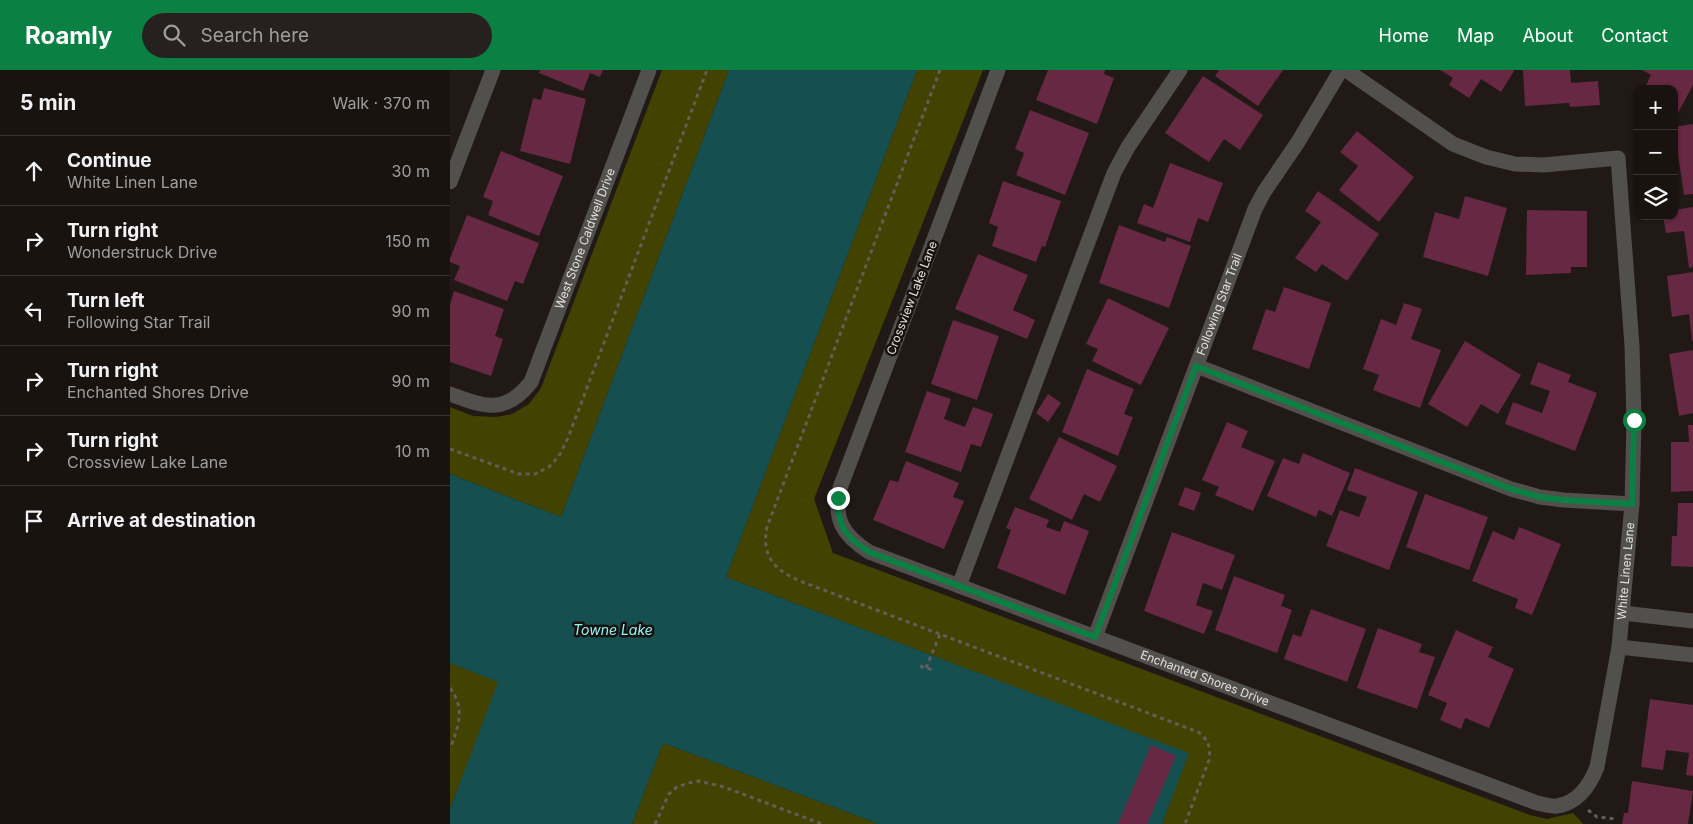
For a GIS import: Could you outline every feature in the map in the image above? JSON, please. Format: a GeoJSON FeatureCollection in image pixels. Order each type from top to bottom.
{"type":"FeatureCollection","features":[{"type":"Feature","properties":{"kind":"street"},"geometry":{"type":"LineString","coordinates":[[450,182],[493,70]]}},
{"type":"Feature","properties":{"kind":"street","name":"West Stone Caldwell Drive"},"geometry":{"type":"LineString","coordinates":[[450,394],[478,404],[496,406],[510,402],[521,394],[531,382],[649,70]]}},
{"type":"Feature","properties":{"kind":"street","name":"Crossview Lake Lane"},"geometry":{"type":"LineString","coordinates":[[842,528],[837,512],[840,488],[998,70]]}},
{"type":"Feature","properties":{"kind":"street"},"geometry":{"type":"LineString","coordinates":[[959,586],[1114,173],[1128,147],[1180,70]]}},
{"type":"Feature","properties":{"kind":"street","name":"Following Star Trail"},"geometry":{"type":"LineString","coordinates":[[1095,637],[1255,209],[1341,70]]}},
{"type":"Feature","properties":{"kind":"street","name":"White Linen Lane"},"geometry":{"type":"LineString","coordinates":[[1346,70],[1454,144],[1486,158],[1515,164],[1544,165],[1618,158],[1632,346],[1634,420],[1632,504],[1619,647],[1597,767],[1592,779],[1577,798]]}},
{"type":"Feature","properties":{"kind":"street"},"geometry":{"type":"LineString","coordinates":[[1196,366],[1511,489],[1540,497],[1564,500],[1632,504]]}},
{"type":"Feature","properties":{"kind":"street","name":"Enchanted Shores Drive"},"geometry":{"type":"LineString","coordinates":[[842,528],[853,542],[869,552],[1537,804],[1556,806],[1577,798]]}},
{"type":"Feature","properties":{"kind":"street"},"geometry":{"type":"LineString","coordinates":[[1623,613],[1693,621]]}},
{"type":"Feature","properties":{"kind":"street"},"geometry":{"type":"LineString","coordinates":[[1619,647],[1693,655]]}},
{"type":"Feature","properties":{"kind":"path"},"geometry":{"type":"LineString","coordinates":[[450,449],[519,474],[535,474],[549,467],[559,456],[568,438],[707,70]]}},
{"type":"Feature","properties":{"kind":"path"},"geometry":{"type":"LineString","coordinates":[[940,70],[767,527],[765,547],[780,572],[789,576],[1188,727],[1205,736],[1210,750],[1208,760],[1185,824]]}},
{"type":"Feature","properties":{"kind":"path"},"geometry":{"type":"LineString","coordinates":[[926,668],[940,634]]}},
{"type":"Feature","properties":{"kind":"path"},"geometry":{"type":"LineString","coordinates":[[920,666],[933,670]]}},
{"type":"Feature","properties":{"kind":"path"},"geometry":{"type":"LineString","coordinates":[[450,688],[459,703],[460,712],[457,730],[450,749]]}},
{"type":"Feature","properties":{"kind":"path"},"geometry":{"type":"LineString","coordinates":[[655,824],[669,794],[677,787],[699,781],[724,787],[822,824]]}},
{"type":"Feature","properties":{"kind":"path"},"geometry":{"type":"LineString","coordinates":[[1577,798],[1597,817],[1618,819]]}},
{"type":"Feature","properties":{"kind":"shaded area"},"geometry":{"type":"Polygon","coordinates":[[[662,70],[729,70],[561,517],[450,474],[450,407],[473,416],[496,417],[512,414],[529,404],[541,388],[662,70]]]}},
{"type":"Feature","properties":{"kind":"shaded area"},"geometry":{"type":"Polygon","coordinates":[[[917,70],[983,70],[814,499],[833,553],[1530,815],[1547,819],[1573,813],[1583,824],[1162,824],[1188,753],[726,577],[917,70]]]}},
{"type":"Feature","properties":{"kind":"shaded area"},"geometry":{"type":"Polygon","coordinates":[[[450,663],[499,682],[450,809],[450,663]]]}},
{"type":"Feature","properties":{"kind":"shaded area"},"geometry":{"type":"Polygon","coordinates":[[[663,743],[879,824],[632,824],[663,743]]]}},
{"type":"Feature","properties":{"kind":"water","name":"Towne Lake"},"geometry":{"type":"Polygon","coordinates":[[[729,70],[917,70],[726,577],[1189,753],[1162,824],[879,824],[663,743],[632,824],[450,824],[450,809],[498,682],[450,663],[450,474],[561,517],[729,70]]]}},
{"type":"Feature","properties":{"kind":"building"},"geometry":{"type":"Polygon","coordinates":[[[540,70],[603,70],[600,77],[590,73],[583,91],[539,73],[540,70]]]}},
{"type":"Feature","properties":{"kind":"building"},"geometry":{"type":"Polygon","coordinates":[[[1048,70],[1105,70],[1104,74],[1114,78],[1097,124],[1036,100],[1048,70]]]}},
{"type":"Feature","properties":{"kind":"building"},"geometry":{"type":"Polygon","coordinates":[[[1219,70],[1283,70],[1258,106],[1215,76],[1219,70]]]}},
{"type":"Feature","properties":{"kind":"building"},"geometry":{"type":"Polygon","coordinates":[[[1440,70],[1514,71],[1501,92],[1481,79],[1469,98],[1449,85],[1453,78],[1440,70]]]}},
{"type":"Feature","properties":{"kind":"building"},"geometry":{"type":"Polygon","coordinates":[[[1523,70],[1570,70],[1571,83],[1598,81],[1600,105],[1570,107],[1569,103],[1525,106],[1523,70]]]}},
{"type":"Feature","properties":{"kind":"building"},"geometry":{"type":"Polygon","coordinates":[[[1642,70],[1693,70],[1693,85],[1678,113],[1678,85],[1646,85],[1651,75],[1642,70]]]}},
{"type":"Feature","properties":{"kind":"building"},"geometry":{"type":"Polygon","coordinates":[[[1203,76],[1263,115],[1240,150],[1224,139],[1209,162],[1165,133],[1203,76]]]}},
{"type":"Feature","properties":{"kind":"building"},"geometry":{"type":"Polygon","coordinates":[[[544,88],[586,99],[570,164],[520,151],[533,98],[541,100],[544,88]]]}},
{"type":"Feature","properties":{"kind":"building"},"geometry":{"type":"Polygon","coordinates":[[[1030,110],[1089,133],[1065,195],[1016,175],[1024,153],[1015,149],[1030,110]]]}},
{"type":"Feature","properties":{"kind":"building"},"geometry":{"type":"Polygon","coordinates":[[[1693,124],[1693,194],[1684,195],[1678,154],[1678,126],[1693,124]]]}},
{"type":"Feature","properties":{"kind":"building"},"geometry":{"type":"Polygon","coordinates":[[[1357,131],[1414,177],[1379,222],[1339,190],[1358,166],[1340,152],[1357,131]]]}},
{"type":"Feature","properties":{"kind":"building"},"geometry":{"type":"Polygon","coordinates":[[[501,151],[563,176],[539,236],[488,215],[493,201],[483,197],[501,151]]]}},
{"type":"Feature","properties":{"kind":"building"},"geometry":{"type":"Polygon","coordinates":[[[1170,163],[1223,183],[1208,222],[1198,218],[1190,242],[1137,223],[1144,204],[1153,208],[1170,163]]]}},
{"type":"Feature","properties":{"kind":"building"},"geometry":{"type":"Polygon","coordinates":[[[1003,181],[1061,201],[1045,247],[1042,246],[1036,262],[992,246],[998,227],[989,223],[1003,181]]]}},
{"type":"Feature","properties":{"kind":"building"},"geometry":{"type":"Polygon","coordinates":[[[1318,191],[1379,234],[1347,281],[1322,264],[1316,272],[1295,258],[1321,222],[1305,211],[1318,191]]]}},
{"type":"Feature","properties":{"kind":"building"},"geometry":{"type":"Polygon","coordinates":[[[1465,196],[1507,208],[1488,276],[1423,257],[1435,212],[1459,219],[1465,196]]]}},
{"type":"Feature","properties":{"kind":"building"},"geometry":{"type":"Polygon","coordinates":[[[1693,207],[1693,267],[1689,268],[1684,231],[1666,233],[1664,220],[1678,220],[1678,209],[1693,207]]]}},
{"type":"Feature","properties":{"kind":"building"},"geometry":{"type":"Polygon","coordinates":[[[1527,210],[1587,211],[1587,267],[1571,267],[1571,273],[1526,275],[1527,210]]]}},
{"type":"Feature","properties":{"kind":"building"},"geometry":{"type":"Polygon","coordinates":[[[467,215],[539,243],[523,284],[515,281],[507,301],[454,280],[460,266],[450,262],[450,259],[467,215]]]}},
{"type":"Feature","properties":{"kind":"building"},"geometry":{"type":"Polygon","coordinates":[[[1119,225],[1165,242],[1167,237],[1191,246],[1169,308],[1099,283],[1119,225]]]}},
{"type":"Feature","properties":{"kind":"building"},"geometry":{"type":"Polygon","coordinates":[[[978,254],[1028,275],[1013,310],[1035,320],[1027,339],[955,309],[978,254]]]}},
{"type":"Feature","properties":{"kind":"building"},"geometry":{"type":"Polygon","coordinates":[[[1693,272],[1692,341],[1689,314],[1672,317],[1667,276],[1693,272]]]}},
{"type":"Feature","properties":{"kind":"building"},"geometry":{"type":"Polygon","coordinates":[[[1284,287],[1331,303],[1309,369],[1252,349],[1266,309],[1275,312],[1284,287]]]}},
{"type":"Feature","properties":{"kind":"building"},"geometry":{"type":"Polygon","coordinates":[[[454,291],[504,309],[495,336],[503,339],[491,376],[450,362],[450,305],[454,291]]]}},
{"type":"Feature","properties":{"kind":"building"},"geometry":{"type":"Polygon","coordinates":[[[1108,298],[1169,328],[1141,385],[1092,361],[1098,349],[1086,344],[1108,298]]]}},
{"type":"Feature","properties":{"kind":"building"},"geometry":{"type":"Polygon","coordinates":[[[1404,303],[1422,309],[1411,339],[1441,350],[1420,408],[1373,390],[1379,375],[1363,369],[1381,319],[1396,325],[1404,303]]]}},
{"type":"Feature","properties":{"kind":"building"},"geometry":{"type":"Polygon","coordinates":[[[953,320],[999,336],[977,400],[931,384],[953,320]]]}},
{"type":"Feature","properties":{"kind":"building"},"geometry":{"type":"Polygon","coordinates":[[[1465,341],[1521,375],[1498,414],[1481,404],[1467,427],[1428,404],[1465,341]]]}},
{"type":"Feature","properties":{"kind":"building"},"geometry":{"type":"Polygon","coordinates":[[[1693,350],[1693,413],[1679,416],[1669,354],[1693,350]]]}},
{"type":"Feature","properties":{"kind":"building"},"geometry":{"type":"Polygon","coordinates":[[[1538,362],[1571,375],[1568,382],[1597,393],[1575,451],[1505,424],[1513,402],[1542,413],[1550,391],[1530,384],[1538,362]]]}},
{"type":"Feature","properties":{"kind":"building"},"geometry":{"type":"Polygon","coordinates":[[[1087,369],[1134,389],[1124,414],[1133,417],[1118,456],[1062,432],[1087,369]]]}},
{"type":"Feature","properties":{"kind":"building"},"geometry":{"type":"Polygon","coordinates":[[[927,391],[951,399],[944,419],[965,427],[973,407],[993,414],[981,447],[971,444],[961,472],[905,452],[927,391]]]}},
{"type":"Feature","properties":{"kind":"building"},"geometry":{"type":"Polygon","coordinates":[[[1048,394],[1061,403],[1048,422],[1036,413],[1048,394]]]}},
{"type":"Feature","properties":{"kind":"building"},"geometry":{"type":"Polygon","coordinates":[[[1227,422],[1248,431],[1241,447],[1275,461],[1253,511],[1215,495],[1219,487],[1202,480],[1227,422]]]}},
{"type":"Feature","properties":{"kind":"building"},"geometry":{"type":"Polygon","coordinates":[[[1688,425],[1693,425],[1693,491],[1671,492],[1671,442],[1689,442],[1688,425]]]}},
{"type":"Feature","properties":{"kind":"building"},"geometry":{"type":"Polygon","coordinates":[[[1059,437],[1117,466],[1100,502],[1084,494],[1072,520],[1029,499],[1059,437]]]}},
{"type":"Feature","properties":{"kind":"building"},"geometry":{"type":"Polygon","coordinates":[[[1303,453],[1350,473],[1332,516],[1319,510],[1316,517],[1267,496],[1283,458],[1299,464],[1303,453]]]}},
{"type":"Feature","properties":{"kind":"building"},"geometry":{"type":"Polygon","coordinates":[[[906,461],[959,483],[953,497],[964,501],[944,549],[873,520],[890,480],[898,482],[906,461]]]}},
{"type":"Feature","properties":{"kind":"building"},"geometry":{"type":"Polygon","coordinates":[[[1355,468],[1418,492],[1389,570],[1326,546],[1340,510],[1359,517],[1367,497],[1347,490],[1355,468]]]}},
{"type":"Feature","properties":{"kind":"building"},"geometry":{"type":"Polygon","coordinates":[[[1185,487],[1201,493],[1194,511],[1178,505],[1185,487]]]}},
{"type":"Feature","properties":{"kind":"building"},"geometry":{"type":"Polygon","coordinates":[[[1425,494],[1488,517],[1469,570],[1406,547],[1425,494]]]}},
{"type":"Feature","properties":{"kind":"building"},"geometry":{"type":"Polygon","coordinates":[[[1678,503],[1693,503],[1693,567],[1671,566],[1672,536],[1677,536],[1678,503]]]}},
{"type":"Feature","properties":{"kind":"building"},"geometry":{"type":"Polygon","coordinates":[[[1015,507],[1049,520],[1046,527],[1060,532],[1064,521],[1089,531],[1065,595],[997,568],[1011,530],[1006,528],[1015,507]]]}},
{"type":"Feature","properties":{"kind":"building"},"geometry":{"type":"Polygon","coordinates":[[[1519,527],[1561,544],[1532,615],[1515,608],[1518,599],[1472,581],[1493,531],[1514,540],[1519,527]]]}},
{"type":"Feature","properties":{"kind":"building"},"geometry":{"type":"Polygon","coordinates":[[[1172,532],[1235,555],[1222,590],[1203,583],[1196,605],[1213,611],[1204,634],[1144,611],[1172,532]]]}},
{"type":"Feature","properties":{"kind":"building"},"geometry":{"type":"Polygon","coordinates":[[[1234,576],[1285,595],[1281,606],[1292,610],[1277,653],[1215,630],[1234,576]]]}},
{"type":"Feature","properties":{"kind":"building"},"geometry":{"type":"Polygon","coordinates":[[[1311,609],[1366,629],[1347,682],[1284,659],[1293,634],[1301,637],[1311,609]]]}},
{"type":"Feature","properties":{"kind":"building"},"geometry":{"type":"Polygon","coordinates":[[[1378,628],[1422,644],[1419,652],[1435,657],[1417,709],[1357,688],[1378,628]]]}},
{"type":"Feature","properties":{"kind":"building"},"geometry":{"type":"Polygon","coordinates":[[[1456,630],[1493,647],[1488,657],[1514,669],[1489,728],[1465,718],[1461,729],[1440,720],[1447,703],[1428,695],[1456,630]]]}},
{"type":"Feature","properties":{"kind":"building"},"geometry":{"type":"Polygon","coordinates":[[[1650,699],[1693,705],[1693,776],[1686,775],[1689,753],[1666,750],[1663,770],[1641,767],[1650,699]]]}},
{"type":"Feature","properties":{"kind":"building"},"geometry":{"type":"Polygon","coordinates":[[[1151,745],[1176,756],[1147,824],[1118,824],[1151,745]]]}},
{"type":"Feature","properties":{"kind":"building"},"geometry":{"type":"Polygon","coordinates":[[[1632,781],[1693,791],[1688,824],[1622,824],[1624,813],[1628,813],[1632,781]]]}},
{"type":"Feature","properties":{"kind":"route"},"geometry":{"type":"LineString","coordinates":[[838,498],[837,512],[842,528],[853,542],[869,552],[1095,637],[1196,366],[1511,489],[1540,497],[1564,500],[1632,504],[1634,420]]}}]}
